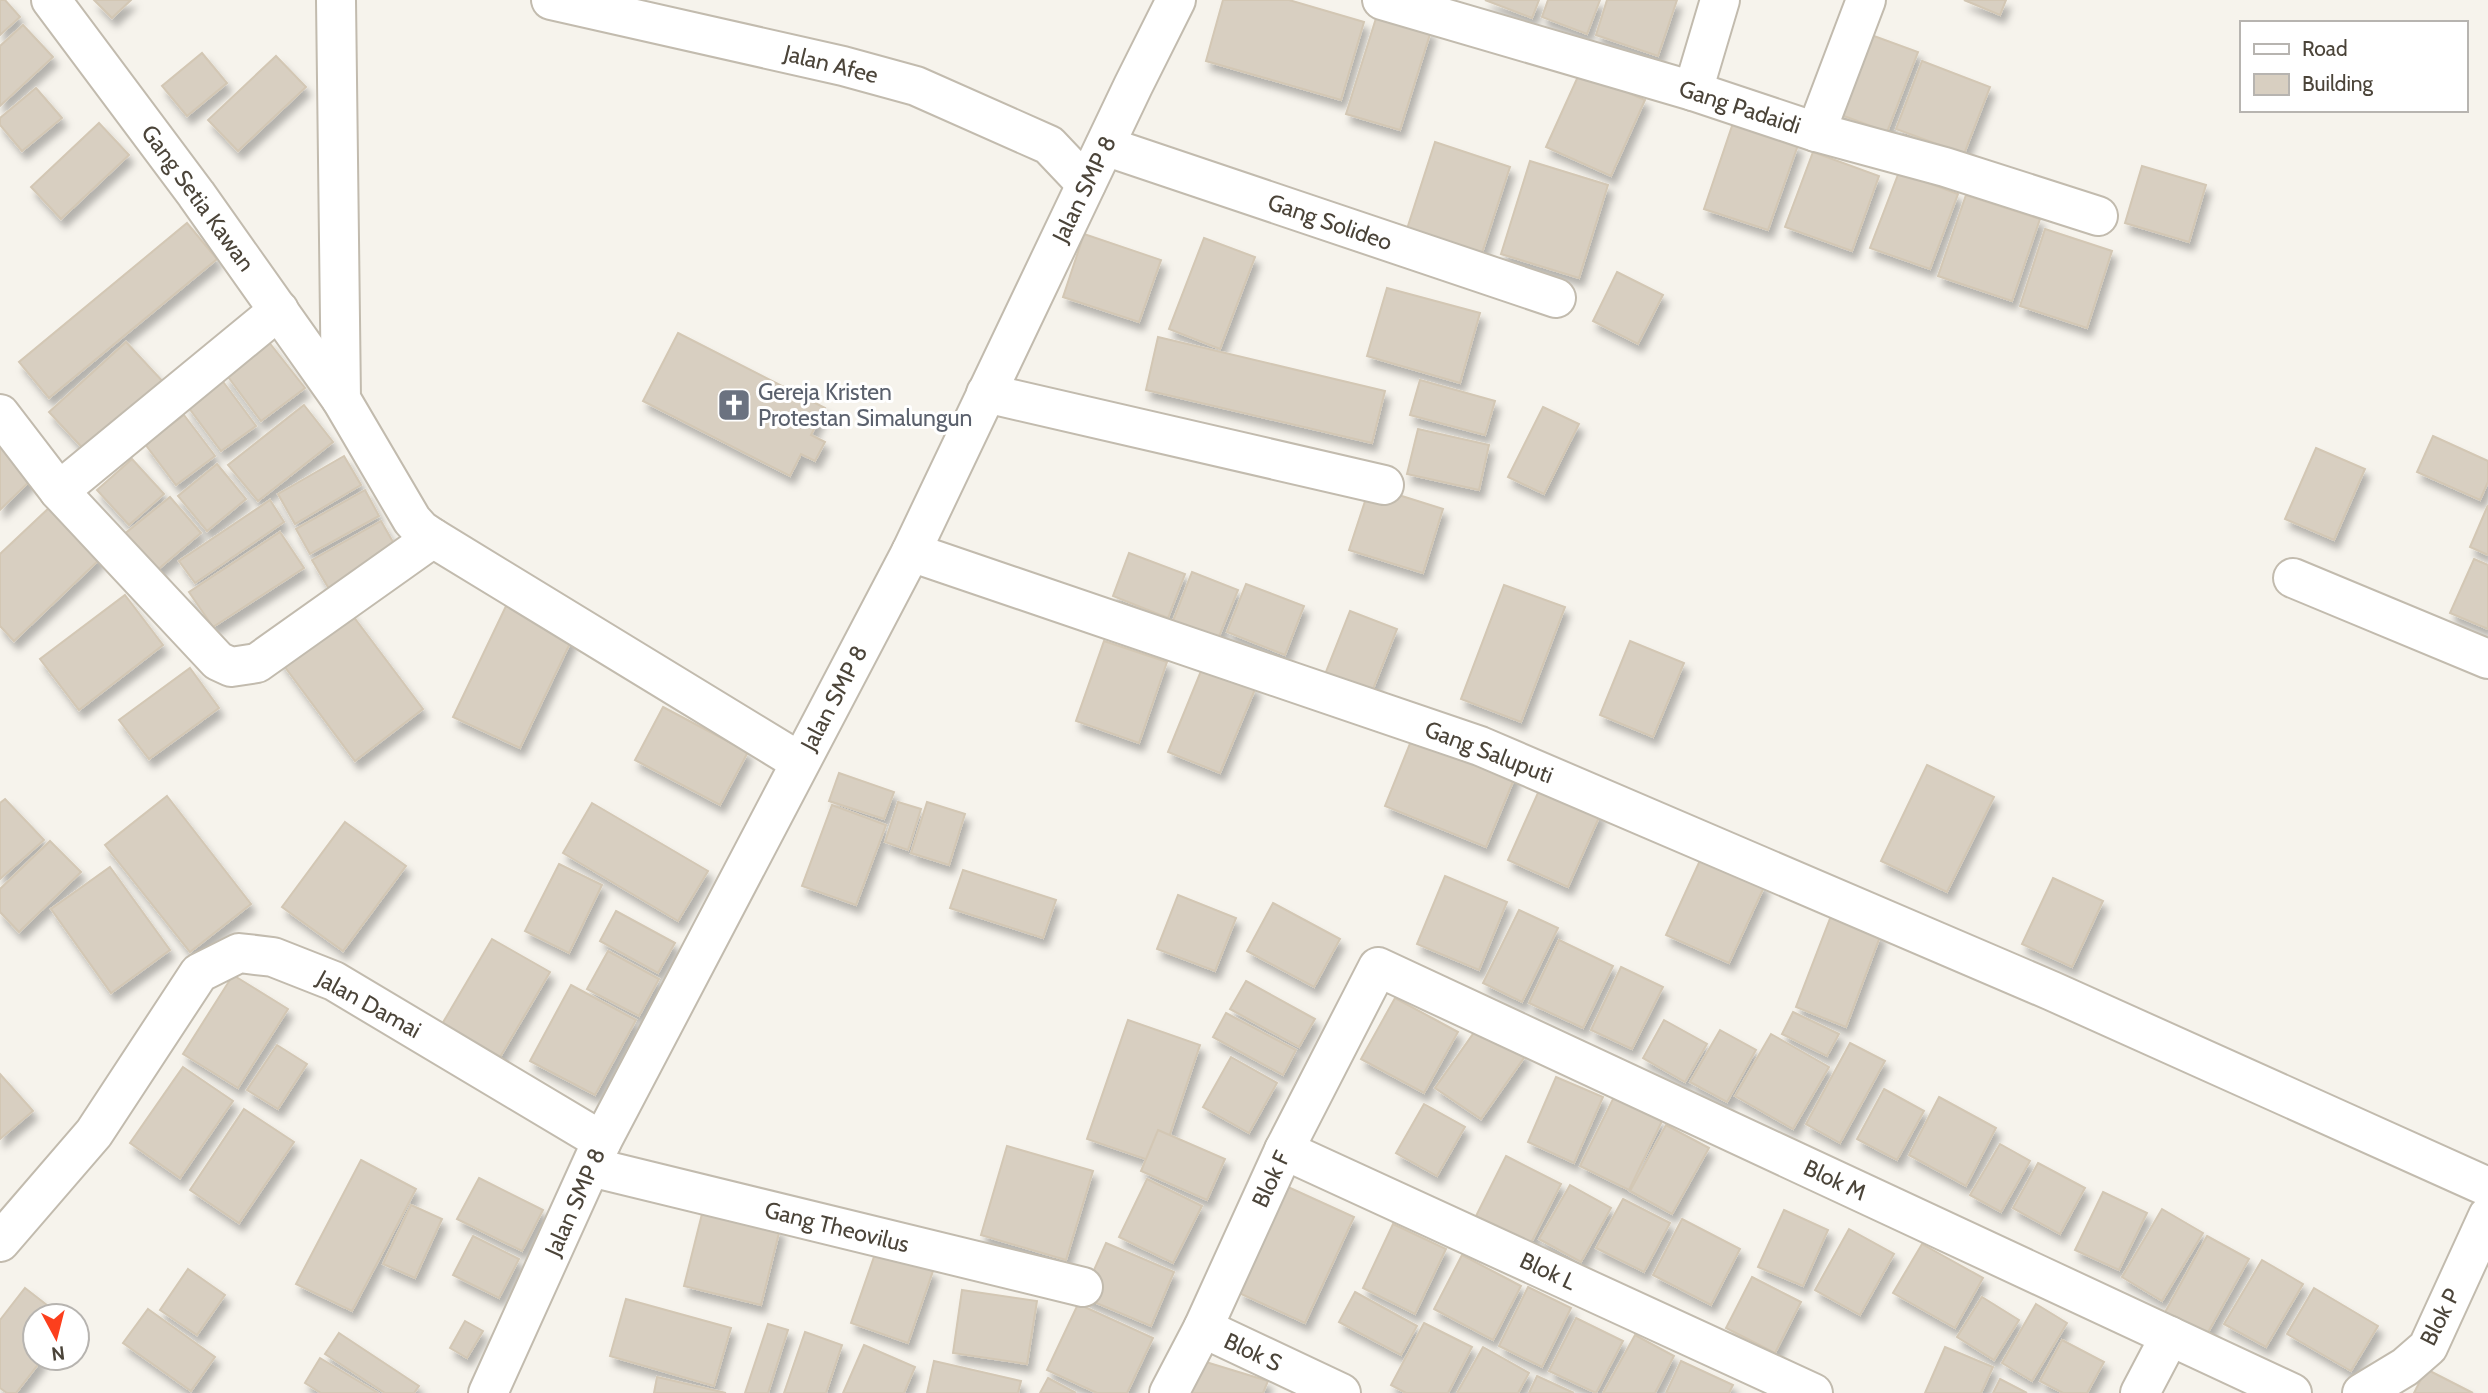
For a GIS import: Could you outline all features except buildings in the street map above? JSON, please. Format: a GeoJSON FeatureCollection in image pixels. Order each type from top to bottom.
{"type":"FeatureCollection","features":[{"type":"Feature","properties":{"kind":"street","name":"Gang Setia Kawan"},"geometry":{"type":"LineString","coordinates":[[51,0],[196,194],[341,399],[412,520],[433,538],[800,762]]}},
{"type":"Feature","properties":{"kind":"street"},"geometry":{"type":"LineString","coordinates":[[336,0],[341,399]]}},
{"type":"Feature","properties":{"kind":"street","name":"Jalan Afee"},"geometry":{"type":"LineString","coordinates":[[551,0],[843,66],[916,86],[1049,145],[1086,184]]}},
{"type":"Feature","properties":{"kind":"street","name":"Jalan SMP 8"},"geometry":{"type":"LineString","coordinates":[[488,1393],[596,1154],[911,552],[1176,0]]}},
{"type":"Feature","properties":{"kind":"street","name":"Gang Padaidi"},"geometry":{"type":"LineString","coordinates":[[1382,0],[1693,91],[1816,132],[1945,167],[2098,216]]}},
{"type":"Feature","properties":{"kind":"street"},"geometry":{"type":"LineString","coordinates":[[1693,91],[1720,0]]}},
{"type":"Feature","properties":{"kind":"street"},"geometry":{"type":"LineString","coordinates":[[1816,132],[1866,0]]}},
{"type":"Feature","properties":{"kind":"street","name":"Gang Solideo"},"geometry":{"type":"LineString","coordinates":[[1105,146],[1556,298]]}},
{"type":"Feature","properties":{"kind":"street"},"geometry":{"type":"LineString","coordinates":[[59,491],[279,310]]}},
{"type":"Feature","properties":{"kind":"street"},"geometry":{"type":"LineString","coordinates":[[986,393],[1384,485]]}},
{"type":"Feature","properties":{"kind":"street"},"geometry":{"type":"LineString","coordinates":[[0,414],[59,491],[218,661],[231,667],[257,663],[433,538]]}},
{"type":"Feature","properties":{"kind":"street","name":"Gang Saluputi"},"geometry":{"type":"LineString","coordinates":[[911,552],[1480,746],[2052,991],[2488,1187]]}},
{"type":"Feature","properties":{"kind":"street"},"geometry":{"type":"LineString","coordinates":[[2293,578],[2488,659]]}},
{"type":"Feature","properties":{"kind":"street","name":"Jalan Damai"},"geometry":{"type":"LineString","coordinates":[[0,1242],[94,1133],[200,973],[239,953],[273,957],[334,981],[596,1154]]}},
{"type":"Feature","properties":{"kind":"street","name":"Blok F"},"geometry":{"type":"LineString","coordinates":[[1169,1393],[1203,1328],[1284,1150],[1378,967]]}},
{"type":"Feature","properties":{"kind":"street","name":"Blok M"},"geometry":{"type":"LineString","coordinates":[[1378,967],[2292,1393]]}},
{"type":"Feature","properties":{"kind":"street","name":"Blok L"},"geometry":{"type":"LineString","coordinates":[[1284,1150],[1813,1393]]}},
{"type":"Feature","properties":{"kind":"street","name":"Gang Theovilus"},"geometry":{"type":"LineString","coordinates":[[596,1154],[1083,1287]]}},
{"type":"Feature","properties":{"kind":"street","name":"Blok P"},"geometry":{"type":"LineString","coordinates":[[2362,1393],[2405,1367],[2428,1347],[2488,1216]]}},
{"type":"Feature","properties":{"kind":"street","name":"Blok S"},"geometry":{"type":"LineString","coordinates":[[1203,1328],[1341,1393]]}},
{"type":"Feature","properties":{"kind":"street"},"geometry":{"type":"LineString","coordinates":[[2140,1393],[2170,1336]]}},
{"type":"Feature","properties":{"kind":"place","name":"Gereja Kristen Protestan Simalungun"},"geometry":{"type":"Point","coordinates":[734,405]}}]}
